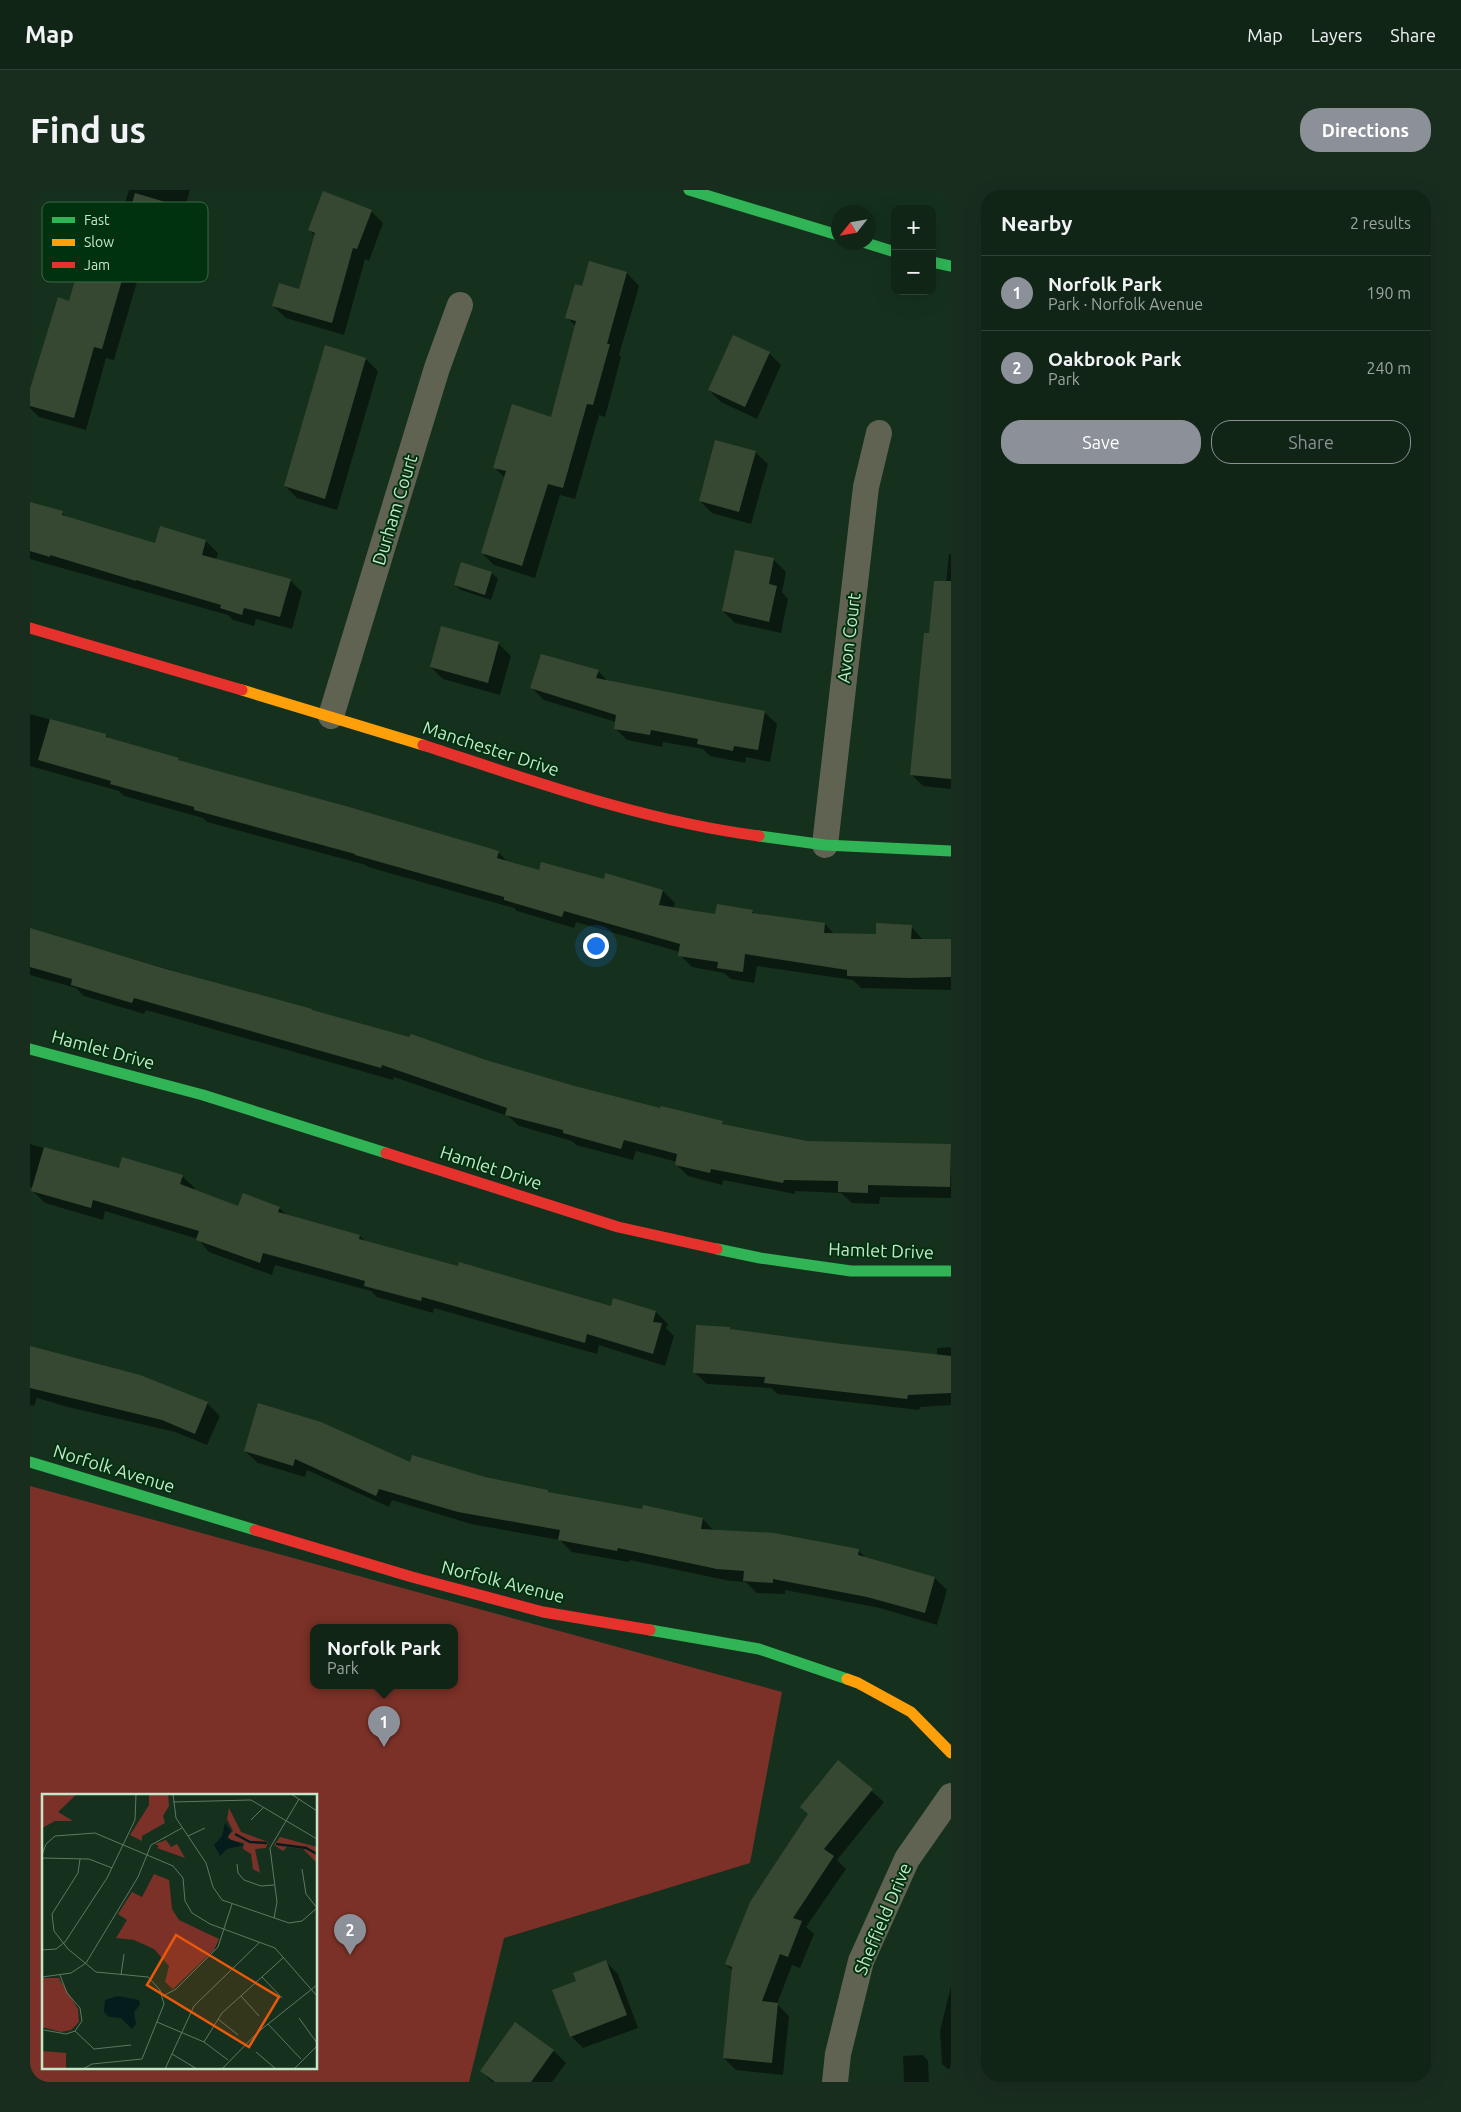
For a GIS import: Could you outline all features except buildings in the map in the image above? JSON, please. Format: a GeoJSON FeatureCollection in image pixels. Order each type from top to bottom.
{"type":"FeatureCollection","features":[{"type":"Feature","properties":{"kind":"street"},"geometry":{"type":"LineString","coordinates":[[689,190],[831,233]]}},
{"type":"Feature","properties":{"kind":"street"},"geometry":{"type":"LineString","coordinates":[[876,246],[891,251]]}},
{"type":"Feature","properties":{"kind":"street"},"geometry":{"type":"LineString","coordinates":[[936,263],[951,266]]}},
{"type":"Feature","properties":{"kind":"street","name":"Durham Court"},"geometry":{"type":"LineString","coordinates":[[331,716],[437,368],[460,305]]}},
{"type":"Feature","properties":{"kind":"street","name":"Avon Court"},"geometry":{"type":"LineString","coordinates":[[825,845],[866,487],[879,433]]}},
{"type":"Feature","properties":{"kind":"street","name":"Manchester Drive"},"geometry":{"type":"LineString","coordinates":[[30,628],[331,716],[616,807],[661,819],[710,830],[825,845],[951,851]]}},
{"type":"Feature","properties":{"kind":"street","name":"Hamlet Drive"},"geometry":{"type":"LineString","coordinates":[[30,1049],[203,1095],[618,1227],[760,1258],[833,1268],[851,1270],[951,1271]]}},
{"type":"Feature","properties":{"kind":"street","name":"Norfolk Avenue"},"geometry":{"type":"LineString","coordinates":[[30,1462],[412,1577],[543,1612],[759,1649],[858,1683],[911,1712],[951,1753]]}},
{"type":"Feature","properties":{"kind":"street","name":"Sheffield Drive"},"geometry":{"type":"LineString","coordinates":[[835,2082],[838,2054],[861,1961],[907,1859],[951,1796]]}},
{"type":"Feature","properties":{"kind":"shaded area"},"geometry":{"type":"Polygon","coordinates":[[[30,1486],[782,1692],[750,1863],[504,1938],[469,2082],[30,2082],[30,1486]]]}},
{"type":"Feature","properties":{"kind":"traffic: fast"},"geometry":{"type":"LineString","coordinates":[[689,190],[831,233]]}},
{"type":"Feature","properties":{"kind":"traffic: fast"},"geometry":{"type":"LineString","coordinates":[[876,246],[891,251]]}},
{"type":"Feature","properties":{"kind":"traffic: fast"},"geometry":{"type":"LineString","coordinates":[[936,263],[951,266]]}},
{"type":"Feature","properties":{"kind":"traffic: fast"},"geometry":{"type":"LineString","coordinates":[[759,836],[825,845],[951,851]]}},
{"type":"Feature","properties":{"kind":"traffic: fast"},"geometry":{"type":"LineString","coordinates":[[30,1049],[203,1095],[386,1153]]}},
{"type":"Feature","properties":{"kind":"traffic: fast"},"geometry":{"type":"LineString","coordinates":[[717,1249],[760,1258],[851,1271],[951,1271]]}},
{"type":"Feature","properties":{"kind":"traffic: fast"},"geometry":{"type":"LineString","coordinates":[[30,1462],[255,1530]]}},
{"type":"Feature","properties":{"kind":"traffic: fast"},"geometry":{"type":"LineString","coordinates":[[650,1630],[759,1649],[847,1679]]}},
{"type":"Feature","properties":{"kind":"traffic: slow"},"geometry":{"type":"LineString","coordinates":[[242,690],[423,745]]}},
{"type":"Feature","properties":{"kind":"traffic: slow"},"geometry":{"type":"LineString","coordinates":[[847,1679],[911,1712],[951,1753]]}},
{"type":"Feature","properties":{"kind":"traffic: jam"},"geometry":{"type":"LineString","coordinates":[[30,628],[242,690]]}},
{"type":"Feature","properties":{"kind":"traffic: jam"},"geometry":{"type":"LineString","coordinates":[[423,745],[547,786],[631,810],[673,821],[759,836]]}},
{"type":"Feature","properties":{"kind":"traffic: jam"},"geometry":{"type":"LineString","coordinates":[[386,1153],[618,1227],[717,1249]]}},
{"type":"Feature","properties":{"kind":"traffic: jam"},"geometry":{"type":"LineString","coordinates":[[255,1530],[412,1577],[543,1612],[650,1630]]}},
{"type":"Feature","properties":{"kind":"place","name":"Norfolk Park"},"geometry":{"type":"Point","coordinates":[384,1747]}},
{"type":"Feature","properties":{"kind":"place","name":"Oakbrook Park"},"geometry":{"type":"Point","coordinates":[350,1955]}}]}
